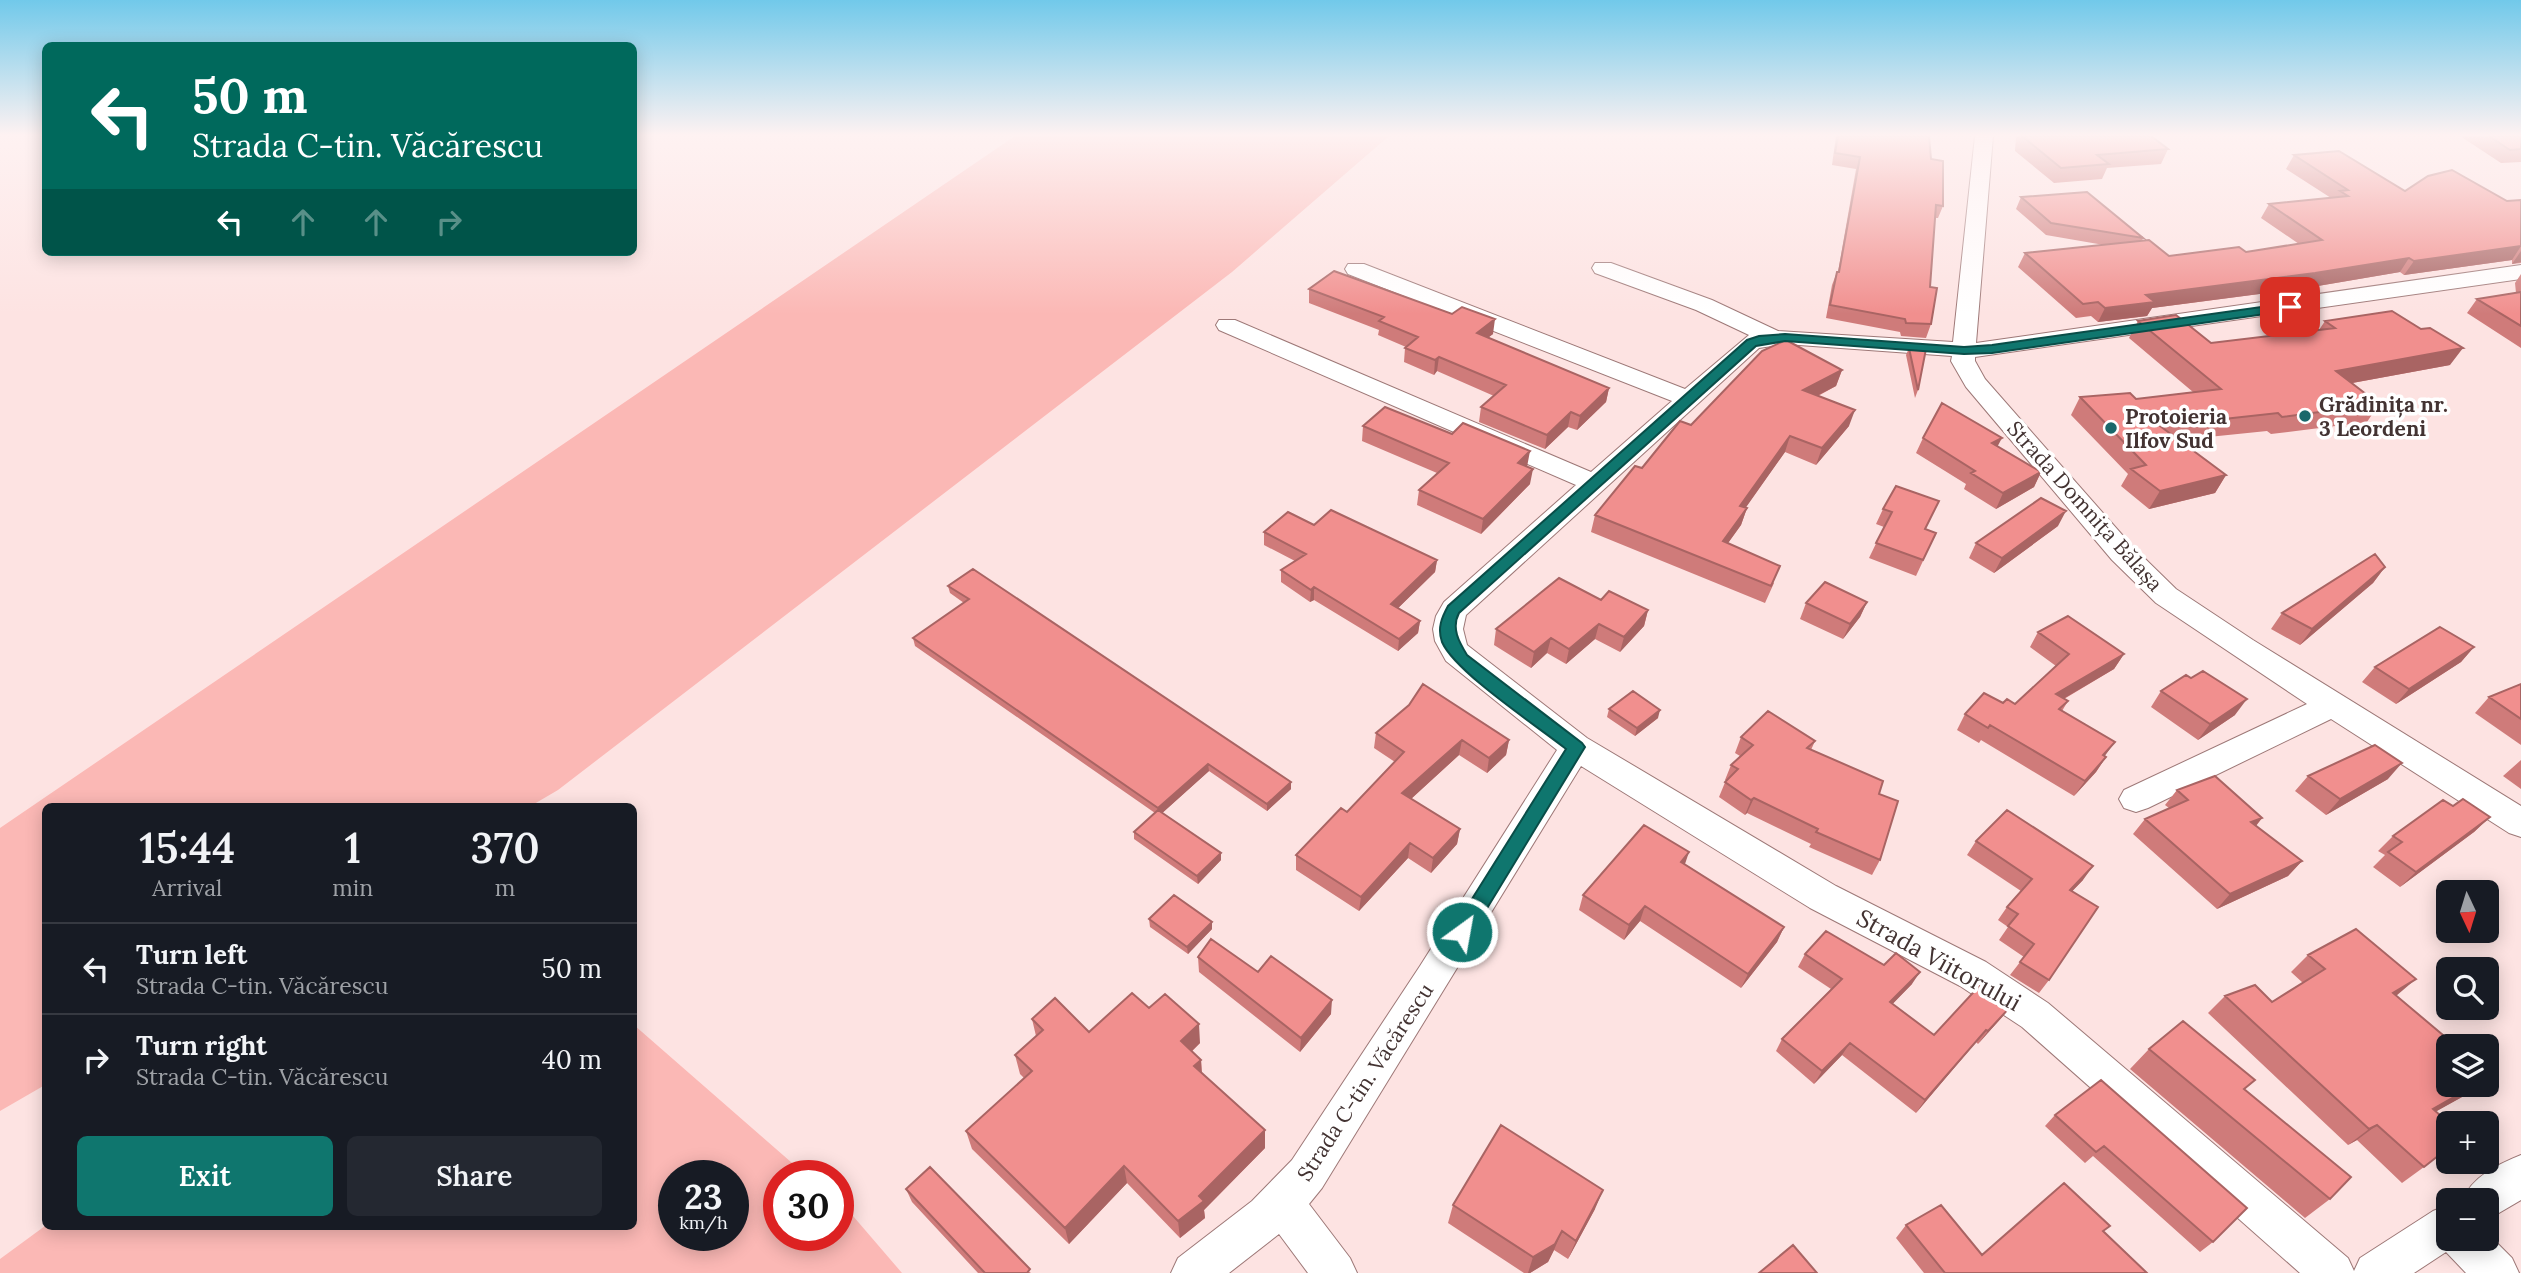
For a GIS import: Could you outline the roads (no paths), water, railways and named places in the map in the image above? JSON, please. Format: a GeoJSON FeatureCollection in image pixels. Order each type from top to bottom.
{"type":"FeatureCollection","features":[{"type":"Feature","properties":{"kind":"street","name":"Strada Domnița Bălașa"},"geometry":{"type":"LineString","coordinates":[[1978,195],[1964,351],[1964,361],[1975,382],[2143,575],[2166,596],[2204,624],[2521,823]]}},
{"type":"Feature","properties":{"kind":"street"},"geometry":{"type":"LineString","coordinates":[[1603,268],[1704,305],[1773,337]]}},
{"type":"Feature","properties":{"kind":"street"},"geometry":{"type":"LineString","coordinates":[[1356,269],[1689,398]]}},
{"type":"Feature","properties":{"kind":"street"},"geometry":{"type":"LineString","coordinates":[[1576,747],[1461,659],[1449,640],[1448,619],[1454,609],[1751,343],[1773,337],[1964,351],[2070,339],[2521,272]]}},
{"type":"Feature","properties":{"kind":"street"},"geometry":{"type":"LineString","coordinates":[[1227,325],[1594,483]]}},
{"type":"Feature","properties":{"kind":"street"},"geometry":{"type":"LineString","coordinates":[[2136,799],[2332,705]]}},
{"type":"Feature","properties":{"kind":"street","name":"Strada C-tin. Văcărescu"},"geometry":{"type":"LineString","coordinates":[[1193,1273],[1260,1225],[1283,1204],[1307,1174],[1576,747]]}},
{"type":"Feature","properties":{"kind":"street","name":"Strada Viitorului"},"geometry":{"type":"LineString","coordinates":[[1576,747],[1823,897],[2005,993],[2035,1015],[2333,1273]]}},
{"type":"Feature","properties":{"kind":"street"},"geometry":{"type":"LineString","coordinates":[[2499,1190],[2521,1175]]}},
{"type":"Feature","properties":{"kind":"street"},"geometry":{"type":"LineString","coordinates":[[1283,1204],[1335,1273]]}},
{"type":"Feature","properties":{"kind":"street"},"geometry":{"type":"LineString","coordinates":[[2375,1273],[2436,1234]]}},
{"type":"Feature","properties":{"kind":"street"},"geometry":{"type":"LineString","coordinates":[[2474,1251],[2497,1273]]}},
{"type":"Feature","properties":{"kind":"place","name":"Grădinița nr. 3 Leordeni"},"geometry":{"type":"Point","coordinates":[2305,416]}},
{"type":"Feature","properties":{"kind":"place","name":"Protoieria Ilfov Sud"},"geometry":{"type":"Point","coordinates":[2111,428]}}]}
